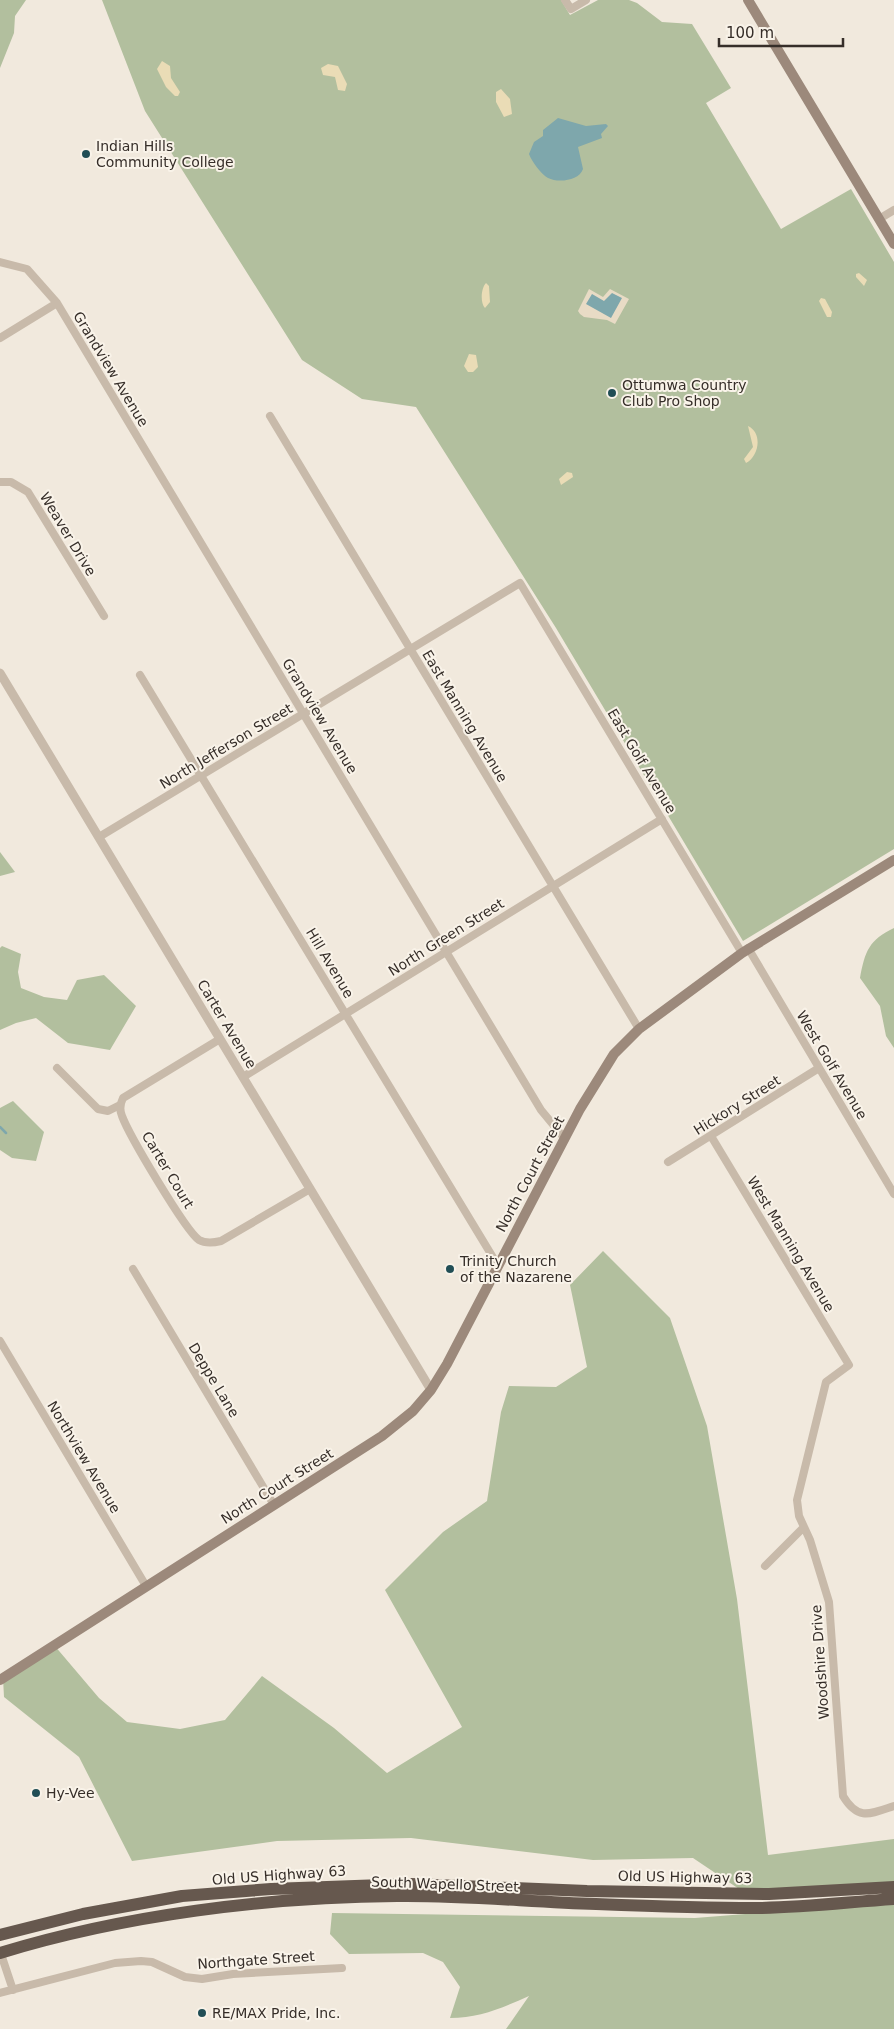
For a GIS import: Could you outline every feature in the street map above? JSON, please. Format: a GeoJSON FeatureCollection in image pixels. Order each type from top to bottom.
{"type":"FeatureCollection","features":[{"type":"Feature","properties":{"kind":"highway","name":"Old US Highway 63"},"geometry":{"type":"LineString","coordinates":[[0,1935],[83,1914],[182,1896],[271,1889],[411,1884],[587,1891],[769,1894],[894,1887]]}},
{"type":"Feature","properties":{"kind":"highway","name":"South Wapello Street"},"geometry":{"type":"LineString","coordinates":[[0,1952],[42,1940],[141,1919],[326,1898],[399,1896],[756,1908],[894,1899]]}},
{"type":"Feature","properties":{"kind":"main road"},"geometry":{"type":"LineString","coordinates":[[748,0],[894,244]]}},
{"type":"Feature","properties":{"kind":"main road","name":"North Court Street"},"geometry":{"type":"LineString","coordinates":[[0,1680],[274,1505],[395,1426],[413,1412],[431,1390],[468,1324],[497,1264],[565,1139],[605,1067],[619,1048],[639,1029],[745,951],[894,860]]}},
{"type":"Feature","properties":{"kind":"street"},"geometry":{"type":"LineString","coordinates":[[565,0],[570,9],[586,0]]}},
{"type":"Feature","properties":{"kind":"street"},"geometry":{"type":"LineString","coordinates":[[879,219],[894,210]]}},
{"type":"Feature","properties":{"kind":"street","name":"Grandview Avenue"},"geometry":{"type":"LineString","coordinates":[[0,262],[27,269],[57,303],[541,1110],[565,1139]]}},
{"type":"Feature","properties":{"kind":"street"},"geometry":{"type":"LineString","coordinates":[[0,338],[57,303]]}},
{"type":"Feature","properties":{"kind":"street","name":"East Manning Avenue"},"geometry":{"type":"LineString","coordinates":[[270,416],[639,1029]]}},
{"type":"Feature","properties":{"kind":"street","name":"Weaver Drive"},"geometry":{"type":"LineString","coordinates":[[0,482],[11,482],[28,492],[104,616]]}},
{"type":"Feature","properties":{"kind":"street","name":"North Jefferson Street"},"geometry":{"type":"LineString","coordinates":[[99,837],[520,583]]}},
{"type":"Feature","properties":{"kind":"street","name":"East Golf Avenue"},"geometry":{"type":"LineString","coordinates":[[520,583],[662,819],[745,951]]}},
{"type":"Feature","properties":{"kind":"street","name":"Hill Avenue"},"geometry":{"type":"LineString","coordinates":[[140,675],[497,1264]]}},
{"type":"Feature","properties":{"kind":"street","name":"Carter Avenue"},"geometry":{"type":"LineString","coordinates":[[1,677],[431,1390]]}},
{"type":"Feature","properties":{"kind":"street","name":"North Green Street"},"geometry":{"type":"LineString","coordinates":[[243,1077],[662,819]]}},
{"type":"Feature","properties":{"kind":"street","name":"West Golf Avenue"},"geometry":{"type":"LineString","coordinates":[[745,951],[819,1068],[894,1194]]}},
{"type":"Feature","properties":{"kind":"street"},"geometry":{"type":"LineString","coordinates":[[57,1068],[98,1109],[108,1111],[120,1105],[123,1098],[220,1039]]}},
{"type":"Feature","properties":{"kind":"street","name":"Hickory Street"},"geometry":{"type":"LineString","coordinates":[[668,1162],[819,1068]]}},
{"type":"Feature","properties":{"kind":"street","name":"Carter Court"},"geometry":{"type":"LineString","coordinates":[[120,1105],[121,1116],[146,1159],[190,1231],[201,1241],[212,1244],[221,1241],[310,1189]]}},
{"type":"Feature","properties":{"kind":"street","name":"West Manning Avenue"},"geometry":{"type":"LineString","coordinates":[[711,1136],[849,1365]]}},
{"type":"Feature","properties":{"kind":"street","name":"Deppe Lane"},"geometry":{"type":"LineString","coordinates":[[133,1269],[274,1505]]}},
{"type":"Feature","properties":{"kind":"street","name":"Northview Avenue"},"geometry":{"type":"LineString","coordinates":[[0,1341],[146,1586]]}},
{"type":"Feature","properties":{"kind":"street","name":"Woodshire Drive"},"geometry":{"type":"LineString","coordinates":[[849,1365],[826,1382],[797,1500],[799,1516],[829,1602],[843,1796],[851,1809],[861,1813],[870,1814],[894,1806]]}},
{"type":"Feature","properties":{"kind":"street"},"geometry":{"type":"LineString","coordinates":[[765,1566],[804,1527]]}},
{"type":"Feature","properties":{"kind":"street"},"geometry":{"type":"LineString","coordinates":[[0,1952],[13,1990]]}},
{"type":"Feature","properties":{"kind":"street","name":"Northgate Street"},"geometry":{"type":"LineString","coordinates":[[0,1993],[115,1963],[141,1961],[152,1962],[185,1976],[202,1979],[265,1972],[342,1968]]}},
{"type":"Feature","properties":{"kind":"green space"},"geometry":{"type":"Polygon","coordinates":[[[0,0],[26,0],[15,16],[14,33],[0,68],[0,0]]]}},
{"type":"Feature","properties":{"kind":"green space"},"geometry":{"type":"Polygon","coordinates":[[[102,0],[561,0],[570,15],[598,0],[629,0],[637,3],[662,22],[692,24],[731,88],[706,103],[781,229],[851,189],[894,262],[894,849],[743,941],[556,628],[416,407],[362,399],[302,360],[145,111],[102,0]]]}},
{"type":"Feature","properties":{"kind":"green space"},"geometry":{"type":"Polygon","coordinates":[[[0,852],[15,872],[0,876],[0,852]]]}},
{"type":"Feature","properties":{"kind":"green space"},"geometry":{"type":"Polygon","coordinates":[[[894,928],[894,1048],[886,1036],[880,1006],[860,978],[866,953],[870,947],[879,937],[894,928]]]}},
{"type":"Feature","properties":{"kind":"green space"},"geometry":{"type":"Polygon","coordinates":[[[2,946],[21,954],[18,972],[21,988],[44,997],[67,1000],[77,980],[104,975],[136,1006],[110,1050],[68,1043],[36,1018],[16,1023],[0,1030],[0,948],[2,946]]]}},
{"type":"Feature","properties":{"kind":"green space"},"geometry":{"type":"Polygon","coordinates":[[[13,1101],[44,1132],[36,1161],[12,1158],[0,1150],[0,1108],[13,1101]]]}},
{"type":"Feature","properties":{"kind":"green space"},"geometry":{"type":"Polygon","coordinates":[[[603,1251],[670,1318],[707,1426],[737,1599],[768,1855],[894,1839],[894,1887],[745,1893],[693,1858],[593,1860],[411,1838],[277,1841],[132,1861],[79,1757],[4,1697],[3,1678],[54,1645],[99,1698],[127,1722],[180,1729],[225,1720],[262,1676],[334,1728],[387,1773],[462,1727],[385,1590],[443,1532],[487,1501],[501,1412],[509,1386],[556,1387],[587,1367],[570,1285],[603,1251]]]}},
{"type":"Feature","properties":{"kind":"green space"},"geometry":{"type":"Polygon","coordinates":[[[894,1902],[894,2029],[506,2029],[529,1996],[481,2014],[450,2018],[460,1987],[443,1962],[423,1953],[349,1954],[330,1934],[332,1913],[695,1918],[894,1902]]]}},
{"type":"Feature","properties":{"kind":"sand"},"geometry":{"type":"Polygon","coordinates":[[[162,61],[170,66],[171,78],[180,92],[178,96],[175,96],[166,87],[157,69],[162,61]]]}},
{"type":"Feature","properties":{"kind":"sand"},"geometry":{"type":"Polygon","coordinates":[[[328,64],[338,66],[347,84],[345,91],[338,90],[335,77],[323,75],[321,68],[328,64]]]}},
{"type":"Feature","properties":{"kind":"sand"},"geometry":{"type":"Polygon","coordinates":[[[501,89],[510,99],[512,114],[504,117],[496,102],[496,92],[501,89]]]}},
{"type":"Feature","properties":{"kind":"sand"},"geometry":{"type":"Polygon","coordinates":[[[859,273],[867,280],[864,286],[856,277],[856,274],[859,273]]]}},
{"type":"Feature","properties":{"kind":"sand"},"geometry":{"type":"Polygon","coordinates":[[[486,283],[489,286],[490,302],[485,308],[482,303],[482,296],[486,283]]]}},
{"type":"Feature","properties":{"kind":"sand"},"geometry":{"type":"Polygon","coordinates":[[[821,298],[825,299],[832,312],[831,317],[827,317],[819,301],[821,298]]]}},
{"type":"Feature","properties":{"kind":"sand"},"geometry":{"type":"Polygon","coordinates":[[[469,354],[476,355],[478,367],[473,372],[468,372],[464,366],[469,354]]]}},
{"type":"Feature","properties":{"kind":"sand"},"geometry":{"type":"Polygon","coordinates":[[[748,426],[756,434],[758,444],[754,455],[746,463],[744,459],[753,447],[748,426]]]}},
{"type":"Feature","properties":{"kind":"sand"},"geometry":{"type":"Polygon","coordinates":[[[567,472],[572,473],[573,477],[561,485],[559,479],[567,472]]]}},
{"type":"Feature","properties":{"kind":"shaded area"},"geometry":{"type":"Polygon","coordinates":[[[589,289],[603,297],[610,289],[629,299],[615,324],[607,320],[584,317],[580,314],[578,311],[589,289]]]}},
{"type":"Feature","properties":{"kind":"water"},"geometry":{"type":"Polygon","coordinates":[[[558,118],[586,126],[606,124],[608,126],[601,134],[602,138],[578,147],[583,169],[577,176],[562,181],[552,180],[545,176],[537,168],[529,154],[534,142],[543,136],[543,130],[558,118]]]}},
{"type":"Feature","properties":{"kind":"water"},"geometry":{"type":"Polygon","coordinates":[[[612,293],[622,298],[611,318],[586,304],[592,294],[604,301],[612,293]]]}},
{"type":"Feature","properties":{"kind":"waterway"},"geometry":{"type":"LineString","coordinates":[[0,1127],[6,1133]]}},
{"type":"Feature","properties":{"kind":"place","name":"Indian Hills Community College"},"geometry":{"type":"Point","coordinates":[86,154]}},
{"type":"Feature","properties":{"kind":"place","name":"Ottumwa Country Club Pro Shop"},"geometry":{"type":"Point","coordinates":[612,393]}},
{"type":"Feature","properties":{"kind":"place","name":"Trinity Church of the Nazarene"},"geometry":{"type":"Point","coordinates":[450,1269]}},
{"type":"Feature","properties":{"kind":"place","name":"Hy-Vee"},"geometry":{"type":"Point","coordinates":[36,1793]}},
{"type":"Feature","properties":{"kind":"place","name":"RE/MAX Pride, Inc."},"geometry":{"type":"Point","coordinates":[202,2013]}}]}
